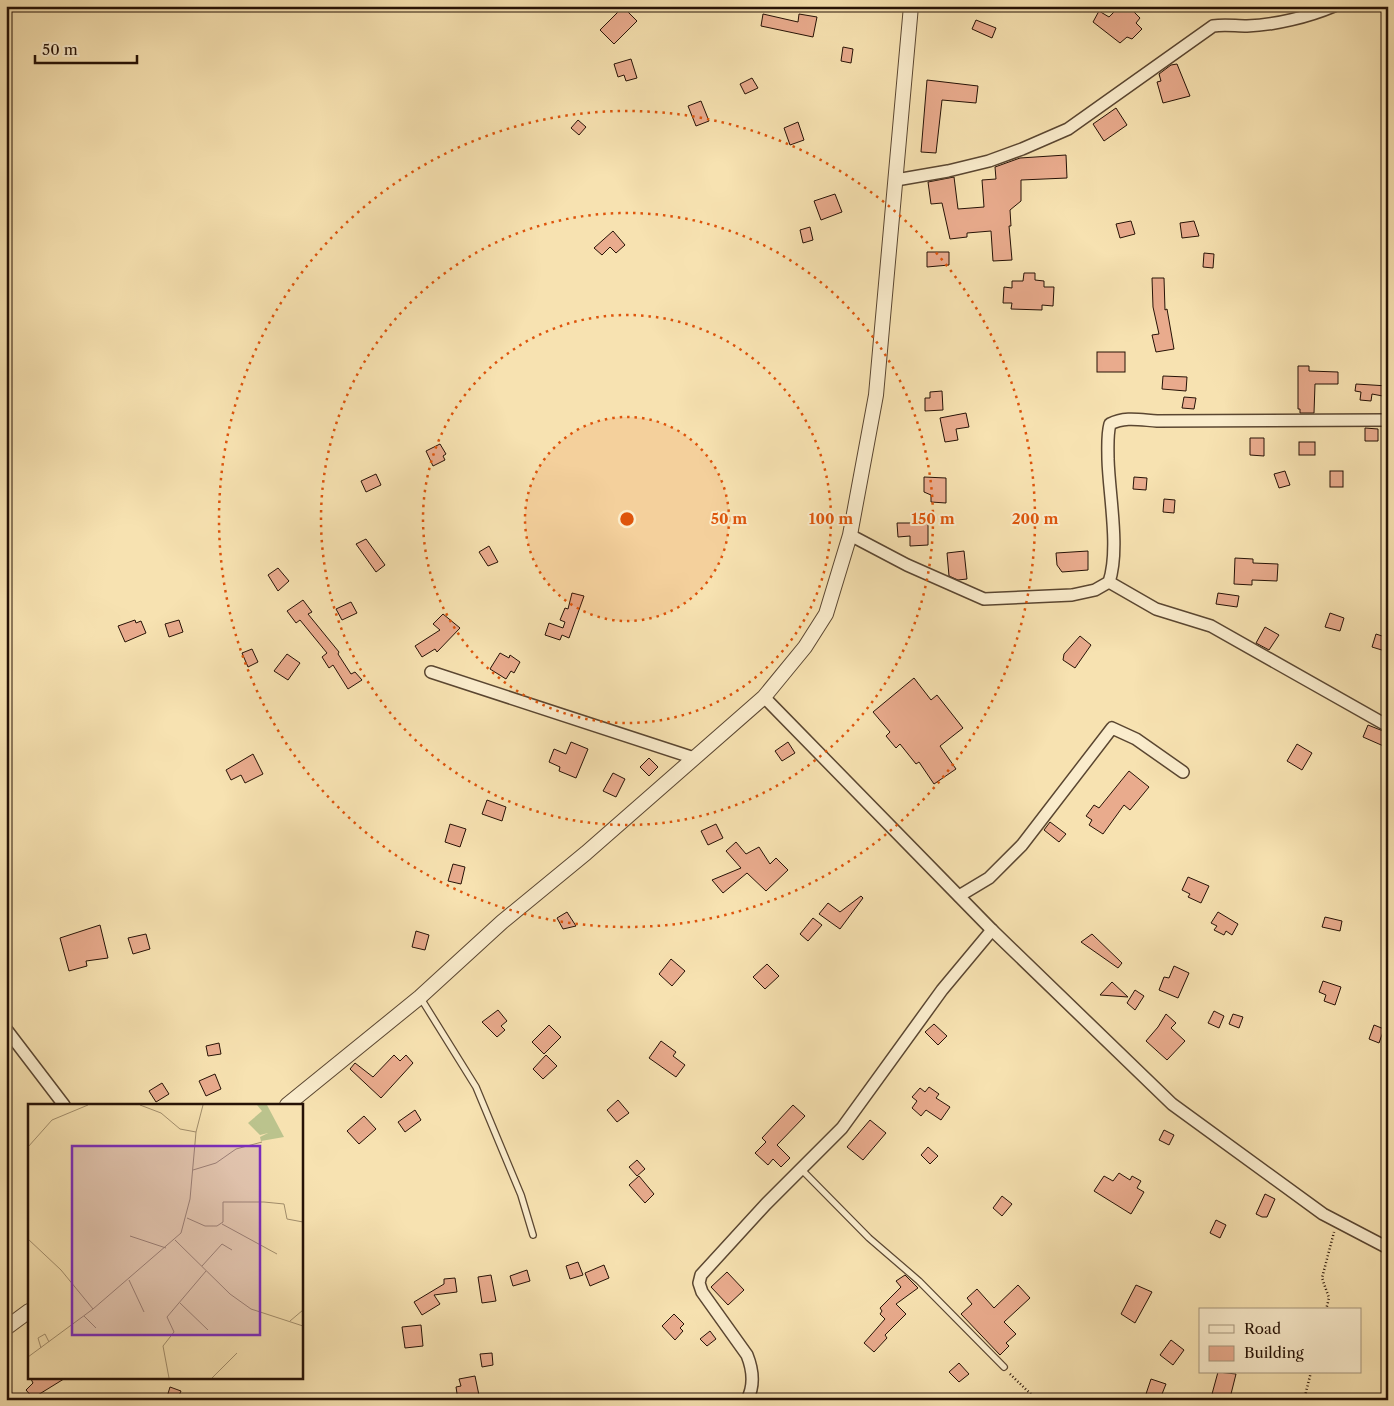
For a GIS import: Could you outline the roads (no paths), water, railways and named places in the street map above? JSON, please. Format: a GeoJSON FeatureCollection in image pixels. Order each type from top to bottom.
{"type":"FeatureCollection","features":[{"type":"Feature","properties":{"kind":"street"},"geometry":{"type":"LineString","coordinates":[[288,1104],[420,997],[502,922],[586,853],[764,697],[805,647],[826,614],[850,535],[876,395],[911,6]]}},
{"type":"Feature","properties":{"kind":"street"},"geometry":{"type":"LineString","coordinates":[[896,180],[948,171],[989,161],[1022,150],[1068,129],[1213,26],[1226,24],[1246,26],[1268,24],[1334,6]]}},
{"type":"Feature","properties":{"kind":"street"},"geometry":{"type":"LineString","coordinates":[[850,535],[915,569],[984,599],[1072,595],[1095,590],[1109,582],[1115,566],[1109,481],[1108,432],[1110,424],[1118,419],[1167,421],[1388,420]]}},
{"type":"Feature","properties":{"kind":"street"},"geometry":{"type":"LineString","coordinates":[[1109,582],[1156,609],[1211,626],[1388,726]]}},
{"type":"Feature","properties":{"kind":"street"},"geometry":{"type":"LineString","coordinates":[[431,672],[694,758]]}},
{"type":"Feature","properties":{"kind":"street"},"geometry":{"type":"LineString","coordinates":[[764,697],[992,930],[1172,1104],[1336,1222],[1388,1248]]}},
{"type":"Feature","properties":{"kind":"street"},"geometry":{"type":"LineString","coordinates":[[959,896],[989,878],[1022,845],[1112,728],[1136,739],[1183,772]]}},
{"type":"Feature","properties":{"kind":"street"},"geometry":{"type":"LineString","coordinates":[[747,1400],[753,1386],[751,1367],[747,1355],[702,1292],[699,1283],[706,1268],[842,1128],[942,990],[992,930]]}},
{"type":"Feature","properties":{"kind":"street"},"geometry":{"type":"LineString","coordinates":[[6,1029],[63,1104]]}},
{"type":"Feature","properties":{"kind":"street"},"geometry":{"type":"LineString","coordinates":[[6,1328],[28,1313]]}},
{"type":"Feature","properties":{"kind":"lane"},"geometry":{"type":"LineString","coordinates":[[420,997],[476,1087],[521,1194],[532,1234]]}},
{"type":"Feature","properties":{"kind":"lane"},"geometry":{"type":"LineString","coordinates":[[801,1169],[869,1238],[919,1282],[1004,1367]]}}]}
